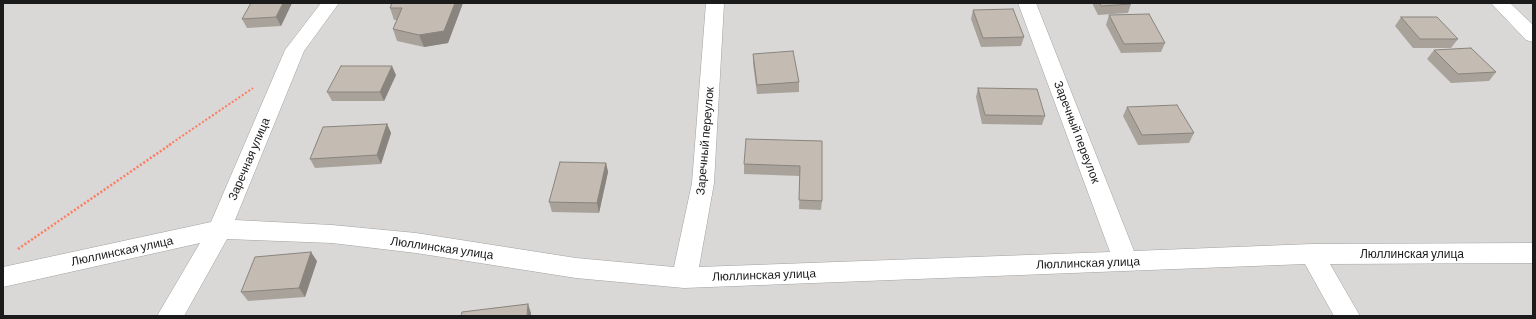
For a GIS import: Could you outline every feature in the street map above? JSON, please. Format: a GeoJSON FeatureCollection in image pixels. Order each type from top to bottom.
{"type":"FeatureCollection","features":[{"type":"Feature","properties":{"kind":"street","name":"Заречная улица"},"geometry":{"type":"LineString","coordinates":[[170,316],[220,229],[295,50],[330,3]]}},
{"type":"Feature","properties":{"kind":"street","name":"Заречный переулок"},"geometry":{"type":"LineString","coordinates":[[684,278],[703,183],[715,3]]}},
{"type":"Feature","properties":{"kind":"street","name":"Заречный переулок"},"geometry":{"type":"LineString","coordinates":[[1027,3],[1126,261]]}},
{"type":"Feature","properties":{"kind":"street"},"geometry":{"type":"LineString","coordinates":[[1500,3],[1533,36]]}},
{"type":"Feature","properties":{"kind":"street","name":"Люллинская улица"},"geometry":{"type":"LineString","coordinates":[[3,277],[220,229],[332,234],[408,242],[576,268],[684,278],[1312,254],[1533,253]]}},
{"type":"Feature","properties":{"kind":"street"},"geometry":{"type":"LineString","coordinates":[[1312,254],[1347,316]]}},
{"type":"Feature","properties":{"kind":"path"},"geometry":{"type":"LineString","coordinates":[[16,250],[257,85]]}},
{"type":"Feature","properties":{"kind":"shaded area"},"geometry":{"type":"Polygon","coordinates":[[[3,3],[1533,3],[1533,316],[3,316],[3,3]]]}},
{"type":"Feature","properties":{"kind":"building"},"geometry":{"type":"Polygon","coordinates":[[[251,3],[283,3],[276,17],[242,19],[251,3]]]}},
{"type":"Feature","properties":{"kind":"building"},"geometry":{"type":"Polygon","coordinates":[[[392,3],[455,3],[444,31],[419,35],[393,29],[402,8],[390,8],[392,3]]]}},
{"type":"Feature","properties":{"kind":"building"},"geometry":{"type":"Polygon","coordinates":[[[1100,3],[1130,3],[1131,4],[1101,6],[1100,3]]]}},
{"type":"Feature","properties":{"kind":"building"},"geometry":{"type":"Polygon","coordinates":[[[1013,9],[1024,37],[983,38],[973,10],[1013,9]]]}},
{"type":"Feature","properties":{"kind":"building"},"geometry":{"type":"Polygon","coordinates":[[[1149,14],[1165,43],[1124,44],[1109,15],[1149,14]]]}},
{"type":"Feature","properties":{"kind":"building"},"geometry":{"type":"Polygon","coordinates":[[[1401,17],[1437,17],[1458,39],[1420,39],[1401,17]]]}},
{"type":"Feature","properties":{"kind":"building"},"geometry":{"type":"Polygon","coordinates":[[[1471,48],[1496,72],[1458,74],[1434,50],[1471,48]]]}},
{"type":"Feature","properties":{"kind":"building"},"geometry":{"type":"Polygon","coordinates":[[[793,51],[799,82],[757,85],[753,54],[793,51]]]}},
{"type":"Feature","properties":{"kind":"building"},"geometry":{"type":"Polygon","coordinates":[[[341,66],[392,66],[380,92],[327,92],[341,66]]]}},
{"type":"Feature","properties":{"kind":"building"},"geometry":{"type":"Polygon","coordinates":[[[978,88],[1037,89],[1045,116],[985,115],[978,88]]]}},
{"type":"Feature","properties":{"kind":"building"},"geometry":{"type":"Polygon","coordinates":[[[1177,105],[1194,133],[1142,135],[1127,107],[1177,105]]]}},
{"type":"Feature","properties":{"kind":"building"},"geometry":{"type":"Polygon","coordinates":[[[387,124],[377,155],[310,159],[323,127],[387,124]]]}},
{"type":"Feature","properties":{"kind":"building"},"geometry":{"type":"Polygon","coordinates":[[[746,139],[822,141],[822,201],[799,200],[800,166],[744,164],[746,139]]]}},
{"type":"Feature","properties":{"kind":"building"},"geometry":{"type":"Polygon","coordinates":[[[560,162],[606,163],[597,203],[549,202],[560,162]]]}},
{"type":"Feature","properties":{"kind":"building"},"geometry":{"type":"Polygon","coordinates":[[[311,252],[299,288],[241,292],[255,257],[311,252]]]}},
{"type":"Feature","properties":{"kind":"building"},"geometry":{"type":"Polygon","coordinates":[[[528,304],[527,316],[461,316],[462,312],[528,304]]]}}]}
